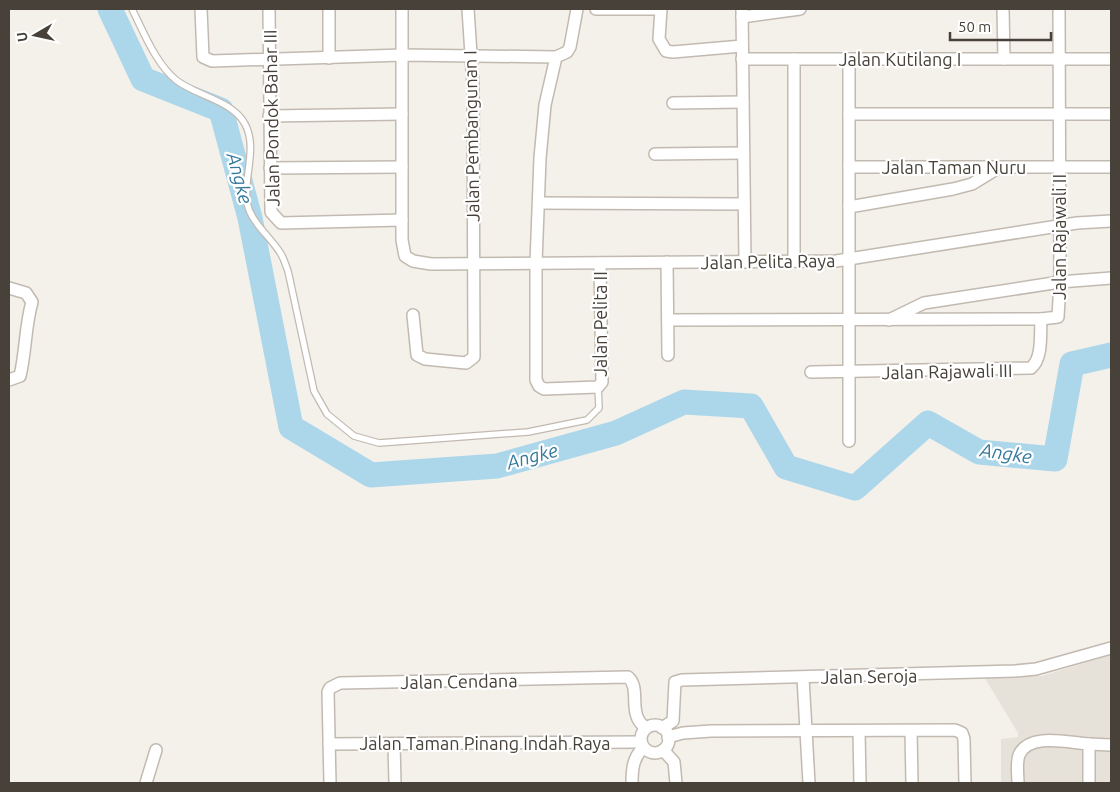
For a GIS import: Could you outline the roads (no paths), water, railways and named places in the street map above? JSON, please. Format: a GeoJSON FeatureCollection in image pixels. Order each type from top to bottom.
{"type":"FeatureCollection","features":[{"type":"Feature","properties":{"kind":"street"},"geometry":{"type":"LineString","coordinates":[[201,9],[201,48],[203,57],[207,61],[402,55],[556,57],[567,52],[570,47],[577,9]]}},
{"type":"Feature","properties":{"kind":"street","name":"Jalan Pondok Bahar III"},"geometry":{"type":"LineString","coordinates":[[269,9],[271,212],[280,223],[402,220]]}},
{"type":"Feature","properties":{"kind":"street"},"geometry":{"type":"LineString","coordinates":[[329,9],[329,58]]}},
{"type":"Feature","properties":{"kind":"street"},"geometry":{"type":"LineString","coordinates":[[402,9],[402,220]]}},
{"type":"Feature","properties":{"kind":"street","name":"Jalan Pembangunan I"},"geometry":{"type":"LineString","coordinates":[[413,315],[417,356],[434,360],[466,363],[474,357],[471,55],[468,9]]}},
{"type":"Feature","properties":{"kind":"street"},"geometry":{"type":"LineString","coordinates":[[596,9],[661,9],[658,39],[666,51],[742,46]]}},
{"type":"Feature","properties":{"kind":"street"},"geometry":{"type":"LineString","coordinates":[[745,262],[742,13],[800,9]]}},
{"type":"Feature","properties":{"kind":"street"},"geometry":{"type":"LineString","coordinates":[[1003,9],[1004,59]]}},
{"type":"Feature","properties":{"kind":"street","name":"Jalan Rajawali II"},"geometry":{"type":"LineString","coordinates":[[668,320],[1041,319],[1058,317],[1060,282],[1059,9]]}},
{"type":"Feature","properties":{"kind":"street"},"geometry":{"type":"LineString","coordinates":[[536,263],[540,158],[545,105],[556,57]]}},
{"type":"Feature","properties":{"kind":"street","name":"Jalan Kutilang I"},"geometry":{"type":"LineString","coordinates":[[742,59],[1111,59]]}},
{"type":"Feature","properties":{"kind":"street"},"geometry":{"type":"LineString","coordinates":[[794,59],[794,261]]}},
{"type":"Feature","properties":{"kind":"street"},"geometry":{"type":"LineString","coordinates":[[849,59],[849,441]]}},
{"type":"Feature","properties":{"kind":"street"},"geometry":{"type":"LineString","coordinates":[[673,103],[742,102]]}},
{"type":"Feature","properties":{"kind":"street"},"geometry":{"type":"LineString","coordinates":[[269,116],[402,114]]}},
{"type":"Feature","properties":{"kind":"street"},"geometry":{"type":"LineString","coordinates":[[849,114],[1111,114]]}},
{"type":"Feature","properties":{"kind":"street"},"geometry":{"type":"LineString","coordinates":[[655,154],[743,153]]}},
{"type":"Feature","properties":{"kind":"street"},"geometry":{"type":"LineString","coordinates":[[270,168],[402,167]]}},
{"type":"Feature","properties":{"kind":"street","name":"Jalan Taman Nuru"},"geometry":{"type":"LineString","coordinates":[[849,167],[1111,167]]}},
{"type":"Feature","properties":{"kind":"street"},"geometry":{"type":"LineString","coordinates":[[950,167],[953,189]]}},
{"type":"Feature","properties":{"kind":"street"},"geometry":{"type":"LineString","coordinates":[[849,207],[972,184],[999,167]]}},
{"type":"Feature","properties":{"kind":"street"},"geometry":{"type":"LineString","coordinates":[[539,203],[744,204]]}},
{"type":"Feature","properties":{"kind":"street","name":"Jalan Pelita Raya"},"geometry":{"type":"LineString","coordinates":[[402,220],[402,240],[405,256],[422,263],[745,262],[850,259],[1060,226],[1111,221]]}},
{"type":"Feature","properties":{"kind":"street","name":"Jalan Pelita II"},"geometry":{"type":"LineString","coordinates":[[536,263],[536,380],[544,389],[598,387],[602,382],[600,262]]}},
{"type":"Feature","properties":{"kind":"street"},"geometry":{"type":"LineString","coordinates":[[667,262],[668,355]]}},
{"type":"Feature","properties":{"kind":"street"},"geometry":{"type":"LineString","coordinates":[[887,320],[924,303],[1060,282],[1111,278]]}},
{"type":"Feature","properties":{"kind":"street"},"geometry":{"type":"LineString","coordinates":[[9,288],[26,293],[32,302],[26,323],[24,355],[20,376],[9,380]]}},
{"type":"Feature","properties":{"kind":"street","name":"Jalan Rajawali III"},"geometry":{"type":"LineString","coordinates":[[811,372],[1022,370],[1031,368],[1036,364],[1038,357],[1041,319]]}},
{"type":"Feature","properties":{"kind":"street","name":"Jalan Seroja"},"geometry":{"type":"LineString","coordinates":[[665,732],[673,721],[675,682],[956,674],[1026,670],[1111,648]]}},
{"type":"Feature","properties":{"kind":"street","name":"Jalan Cendana"},"geometry":{"type":"LineString","coordinates":[[330,783],[328,692],[330,688],[340,683],[628,678],[632,683],[636,717],[646,728]]}},
{"type":"Feature","properties":{"kind":"street"},"geometry":{"type":"LineString","coordinates":[[803,678],[809,783]]}},
{"type":"Feature","properties":{"kind":"street"},"geometry":{"type":"LineString","coordinates":[[632,783],[634,763],[642,745],[642,734],[646,728],[657,726],[665,732],[684,733],[711,731],[955,730],[962,733],[964,739],[965,783]]}},
{"type":"Feature","properties":{"kind":"street"},"geometry":{"type":"LineString","coordinates":[[859,731],[860,783]]}},
{"type":"Feature","properties":{"kind":"street"},"geometry":{"type":"LineString","coordinates":[[912,731],[912,783]]}},
{"type":"Feature","properties":{"kind":"street"},"geometry":{"type":"LineString","coordinates":[[642,745],[653,753],[663,750],[668,742],[665,732]]}},
{"type":"Feature","properties":{"kind":"street"},"geometry":{"type":"LineString","coordinates":[[1018,783],[1018,757],[1025,746],[1037,741],[1111,744]]}},
{"type":"Feature","properties":{"kind":"street","name":"Jalan Taman Pinang Indah Raya"},"geometry":{"type":"LineString","coordinates":[[329,744],[642,745]]}},
{"type":"Feature","properties":{"kind":"street"},"geometry":{"type":"LineString","coordinates":[[394,744],[395,783]]}},
{"type":"Feature","properties":{"kind":"street"},"geometry":{"type":"LineString","coordinates":[[1089,744],[1089,783]]}},
{"type":"Feature","properties":{"kind":"street"},"geometry":{"type":"LineString","coordinates":[[146,783],[156,750]]}},
{"type":"Feature","properties":{"kind":"street"},"geometry":{"type":"LineString","coordinates":[[663,750],[674,762],[676,783]]}},
{"type":"Feature","properties":{"kind":"lane"},"geometry":{"type":"LineString","coordinates":[[132,9],[154,52],[175,80],[235,112],[245,125],[250,146],[246,194],[248,205],[252,216],[281,254],[288,271],[314,391],[328,414],[339,426],[354,436],[379,443],[528,432],[587,420],[600,408],[598,387]]}},
{"type":"Feature","properties":{"kind":"waterway","name":"Angke"},"geometry":{"type":"LineString","coordinates":[[110,9],[143,79],[221,110],[250,218],[291,427],[371,475],[497,466],[616,433],[684,402],[751,406],[786,467],[855,488],[928,423],[979,452],[1055,459],[1072,364],[1111,355]]}}]}
